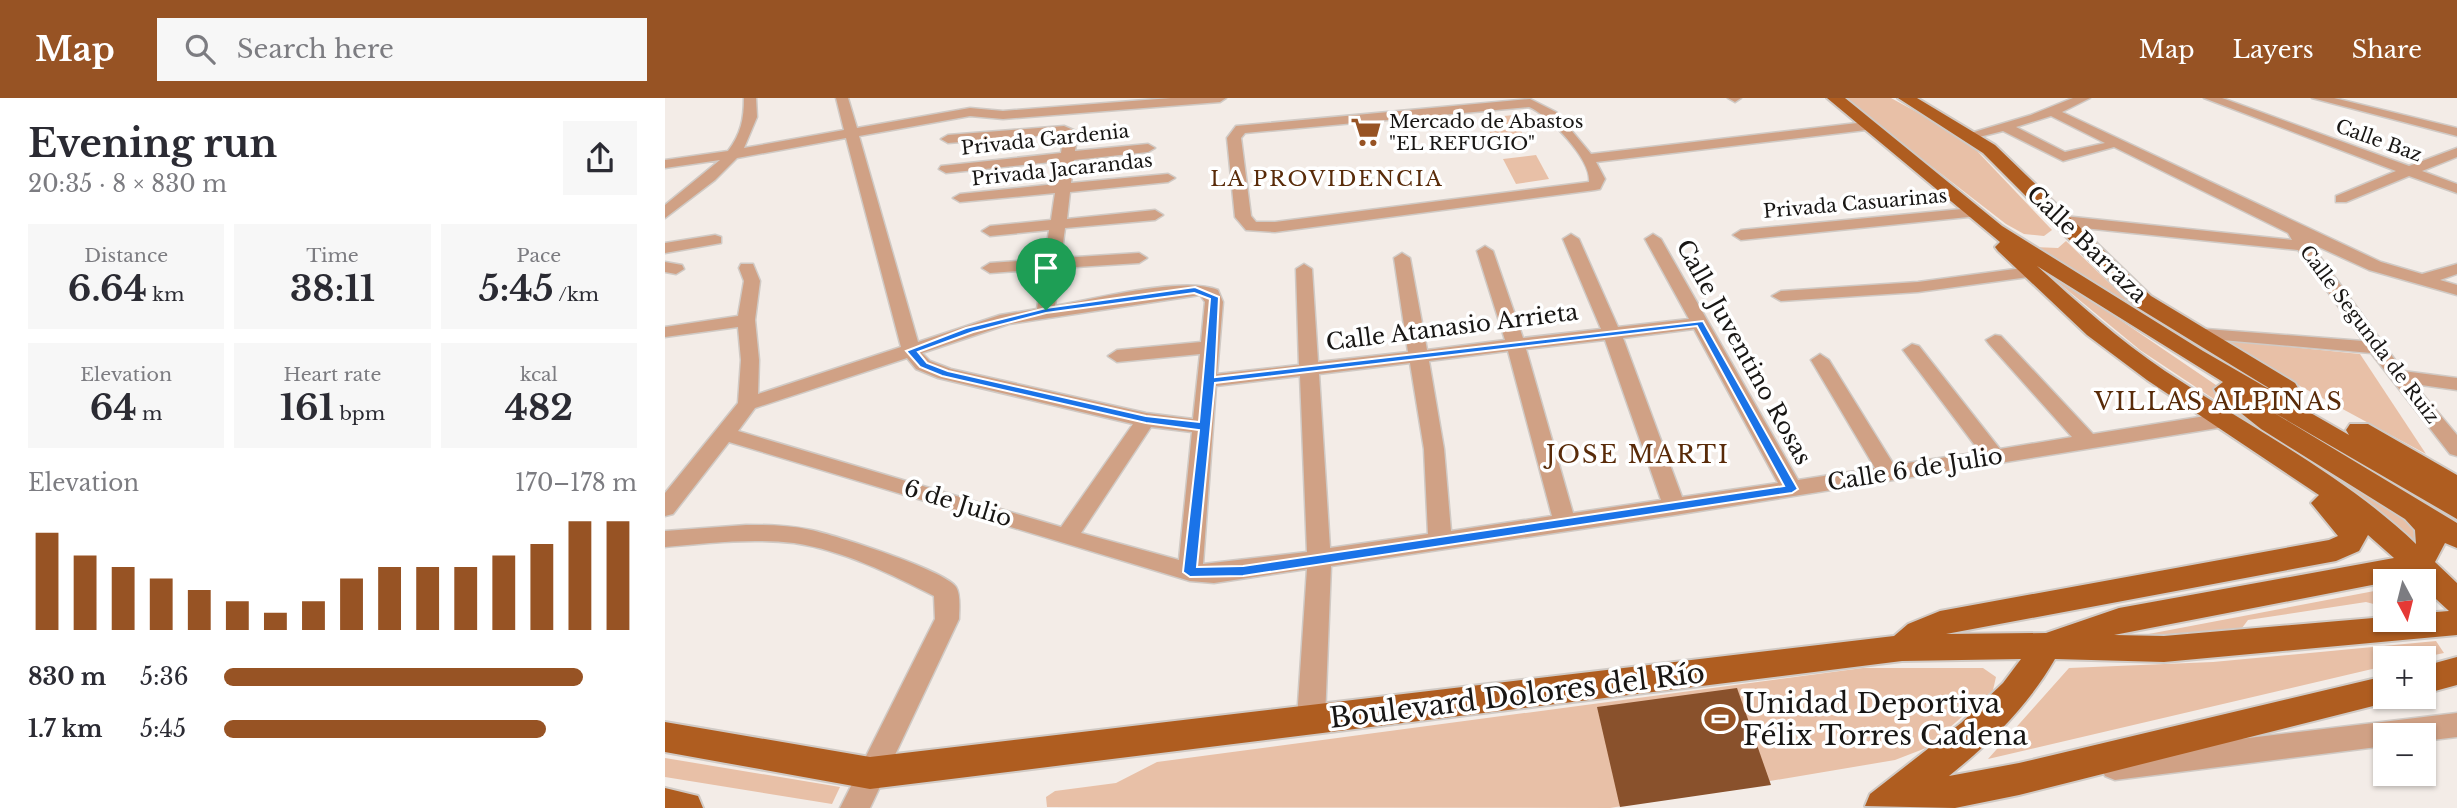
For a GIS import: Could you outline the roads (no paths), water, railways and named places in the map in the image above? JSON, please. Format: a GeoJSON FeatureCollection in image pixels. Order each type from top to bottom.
{"type":"FeatureCollection","features":[{"type":"Feature","properties":{"kind":"main road"},"geometry":{"type":"LineString","coordinates":[[1835,98],[1865,126],[1995,230],[2194,345],[2457,487]]}},
{"type":"Feature","properties":{"kind":"main road","name":"Calle Barraza"},"geometry":{"type":"LineString","coordinates":[[1906,98],[1971,135],[2064,221],[2143,301],[2194,345]]}},
{"type":"Feature","properties":{"kind":"main road"},"geometry":{"type":"LineString","coordinates":[[1995,230],[2023,239],[2048,240],[2065,233],[2067,228],[2064,221]]}},
{"type":"Feature","properties":{"kind":"main road"},"geometry":{"type":"LineString","coordinates":[[1995,230],[2008,252],[2105,338],[2155,375],[2341,497],[2398,544],[2457,602]]}},
{"type":"Feature","properties":{"kind":"main road"},"geometry":{"type":"LineString","coordinates":[[2194,345],[2227,390],[2270,423],[2457,537]]}},
{"type":"Feature","properties":{"kind":"main road"},"geometry":{"type":"LineString","coordinates":[[2194,345],[2457,509]]}},
{"type":"Feature","properties":{"kind":"main road"},"geometry":{"type":"LineString","coordinates":[[1902,648],[1919,633],[1940,624],[2336,550],[2349,544],[2354,535],[2346,524],[2271,450]]}},
{"type":"Feature","properties":{"kind":"main road"},"geometry":{"type":"LineString","coordinates":[[1875,807],[1980,727],[2035,669],[2046,646],[2119,620],[2417,565],[2431,549],[2432,538],[2429,527],[2411,508]]}},
{"type":"Feature","properties":{"kind":"main road","name":"Boulevard Dolores del Río"},"geometry":{"type":"LineString","coordinates":[[665,737],[870,773],[1902,648],[2046,646],[2164,649],[2457,624]]}},
{"type":"Feature","properties":{"kind":"main road"},"geometry":{"type":"LineString","coordinates":[[2436,677],[2457,671]]}},
{"type":"Feature","properties":{"kind":"main road"},"geometry":{"type":"LineString","coordinates":[[1875,807],[2019,779],[2373,693]]}},
{"type":"Feature","properties":{"kind":"main road"},"geometry":{"type":"LineString","coordinates":[[665,805],[685,808]]}},
{"type":"Feature","properties":{"kind":"street"},"geometry":{"type":"LineString","coordinates":[[665,213],[735,154],[747,134],[752,109],[750,98]]}},
{"type":"Feature","properties":{"kind":"street"},"geometry":{"type":"LineString","coordinates":[[842,98],[911,351],[923,365],[945,374],[1146,420],[1203,427]]}},
{"type":"Feature","properties":{"kind":"street"},"geometry":{"type":"LineString","coordinates":[[665,163],[853,134],[970,105],[982,116],[1220,98]]}},
{"type":"Feature","properties":{"kind":"street"},"geometry":{"type":"LineString","coordinates":[[1971,135],[2053,112],[2084,98]]}},
{"type":"Feature","properties":{"kind":"street","name":"Calle Baz"},"geometry":{"type":"LineString","coordinates":[[2210,98],[2457,189]]}},
{"type":"Feature","properties":{"kind":"street"},"geometry":{"type":"LineString","coordinates":[[2318,98],[2341,101],[2457,132]]}},
{"type":"Feature","properties":{"kind":"street"},"geometry":{"type":"LineString","coordinates":[[1518,104],[1542,106],[1587,159],[1598,179],[1595,186],[1588,188],[1275,228],[1251,227],[1243,217],[1234,138],[1241,129],[1518,104]]}},
{"type":"Feature","properties":{"kind":"street","name":"Calle Segunda de Ruiz"},"geometry":{"type":"LineString","coordinates":[[2053,112],[2299,238],[2397,376],[2457,449]]}},
{"type":"Feature","properties":{"kind":"street"},"geometry":{"type":"LineString","coordinates":[[1587,159],[1865,126]]}},
{"type":"Feature","properties":{"kind":"street"},"geometry":{"type":"LineString","coordinates":[[2004,126],[2063,157],[2108,146]]}},
{"type":"Feature","properties":{"kind":"street"},"geometry":{"type":"LineString","coordinates":[[948,139],[1069,130],[1070,154],[1046,310]]}},
{"type":"Feature","properties":{"kind":"street","name":"Privada Gardenia"},"geometry":{"type":"LineString","coordinates":[[946,169],[1148,148]]}},
{"type":"Feature","properties":{"kind":"street"},"geometry":{"type":"LineString","coordinates":[[2341,199],[2413,173],[2457,152]]}},
{"type":"Feature","properties":{"kind":"street","name":"Privada Jacarandas"},"geometry":{"type":"LineString","coordinates":[[960,198],[1064,190],[1168,177]]}},
{"type":"Feature","properties":{"kind":"street","name":"Privada Casuarinas"},"geometry":{"type":"LineString","coordinates":[[1741,235],[1973,213]]}},
{"type":"Feature","properties":{"kind":"street"},"geometry":{"type":"LineString","coordinates":[[990,231],[1155,215]]}},
{"type":"Feature","properties":{"kind":"street"},"geometry":{"type":"LineString","coordinates":[[2064,221],[2299,238],[2375,266],[2457,290]]}},
{"type":"Feature","properties":{"kind":"street"},"geometry":{"type":"LineString","coordinates":[[1570,239],[1612,333],[1675,507]]}},
{"type":"Feature","properties":{"kind":"street","name":"Calle Juventino Rosas"},"geometry":{"type":"LineString","coordinates":[[1653,239],[1792,489]]}},
{"type":"Feature","properties":{"kind":"street"},"geometry":{"type":"LineString","coordinates":[[665,248],[715,240]]}},
{"type":"Feature","properties":{"kind":"street"},"geometry":{"type":"LineString","coordinates":[[1485,251],[1515,344],[1565,523]]}},
{"type":"Feature","properties":{"kind":"street"},"geometry":{"type":"LineString","coordinates":[[991,268],[1139,258]]}},
{"type":"Feature","properties":{"kind":"street"},"geometry":{"type":"LineString","coordinates":[[1402,258],[1434,449],[1440,542]]}},
{"type":"Feature","properties":{"kind":"street"},"geometry":{"type":"LineString","coordinates":[[1304,269],[1319,561],[1311,719]]}},
{"type":"Feature","properties":{"kind":"street"},"geometry":{"type":"LineString","coordinates":[[2420,280],[2457,269]]}},
{"type":"Feature","properties":{"kind":"street"},"geometry":{"type":"LineString","coordinates":[[1781,296],[1919,287],[2030,272]]}},
{"type":"Feature","properties":{"kind":"street"},"geometry":{"type":"LineString","coordinates":[[748,404],[750,360],[746,320],[750,274]]}},
{"type":"Feature","properties":{"kind":"street"},"geometry":{"type":"LineString","coordinates":[[665,508],[748,404],[994,322],[1046,310],[1195,290],[1212,294],[1215,302],[1210,381],[1203,427],[1190,572]]}},
{"type":"Feature","properties":{"kind":"street"},"geometry":{"type":"LineString","coordinates":[[665,332],[746,320]]}},
{"type":"Feature","properties":{"kind":"street","name":"Calle Atanasio Arrieta"},"geometry":{"type":"LineString","coordinates":[[1210,381],[1700,323]]}},
{"type":"Feature","properties":{"kind":"street"},"geometry":{"type":"LineString","coordinates":[[1996,340],[2088,442]]}},
{"type":"Feature","properties":{"kind":"street"},"geometry":{"type":"LineString","coordinates":[[2194,345],[2377,348]]}},
{"type":"Feature","properties":{"kind":"street"},"geometry":{"type":"LineString","coordinates":[[1117,356],[1211,347]]}},
{"type":"Feature","properties":{"kind":"street"},"geometry":{"type":"LineString","coordinates":[[1913,350],[1994,456]]}},
{"type":"Feature","properties":{"kind":"street"},"geometry":{"type":"LineString","coordinates":[[1820,360],[1888,473]]}},
{"type":"Feature","properties":{"kind":"street"},"geometry":{"type":"LineString","coordinates":[[2397,376],[2457,384]]}},
{"type":"Feature","properties":{"kind":"street"},"geometry":{"type":"LineString","coordinates":[[1066,537],[1146,420]]}},
{"type":"Feature","properties":{"kind":"street","name":"Calle 6 de Julio"},"geometry":{"type":"LineString","coordinates":[[1190,572],[1223,573],[1319,561],[2224,420]]}},
{"type":"Feature","properties":{"kind":"street","name":"6 de Julio"},"geometry":{"type":"LineString","coordinates":[[725,434],[1190,572]]}},
{"type":"Feature","properties":{"kind":"street"},"geometry":{"type":"LineString","coordinates":[[665,539],[749,534],[796,535],[925,580],[946,591],[947,619],[855,808]]}},
{"type":"Feature","properties":{"kind":"street"},"geometry":{"type":"LineString","coordinates":[[2019,779],[2457,725]]}},
{"type":"Feature","properties":{"kind":"place","name":"Mercado de Abastos \"EL REFUGIO\""},"geometry":{"type":"Point","coordinates":[1366,132]}},
{"type":"Feature","properties":{"kind":"place","name":"Unidad Deportiva Félix Torres Cadena"},"geometry":{"type":"Point","coordinates":[1720,719]}},
{"type":"Feature","properties":{"kind":"district","name":"LA PROVIDENCIA"},"geometry":{"type":"Point","coordinates":[1327,179]}},
{"type":"Feature","properties":{"kind":"district","name":"VILLAS ALPINAS"},"geometry":{"type":"Point","coordinates":[2219,402]}},
{"type":"Feature","properties":{"kind":"district","name":"JOSE MARTI"},"geometry":{"type":"Point","coordinates":[1638,455]}}]}
